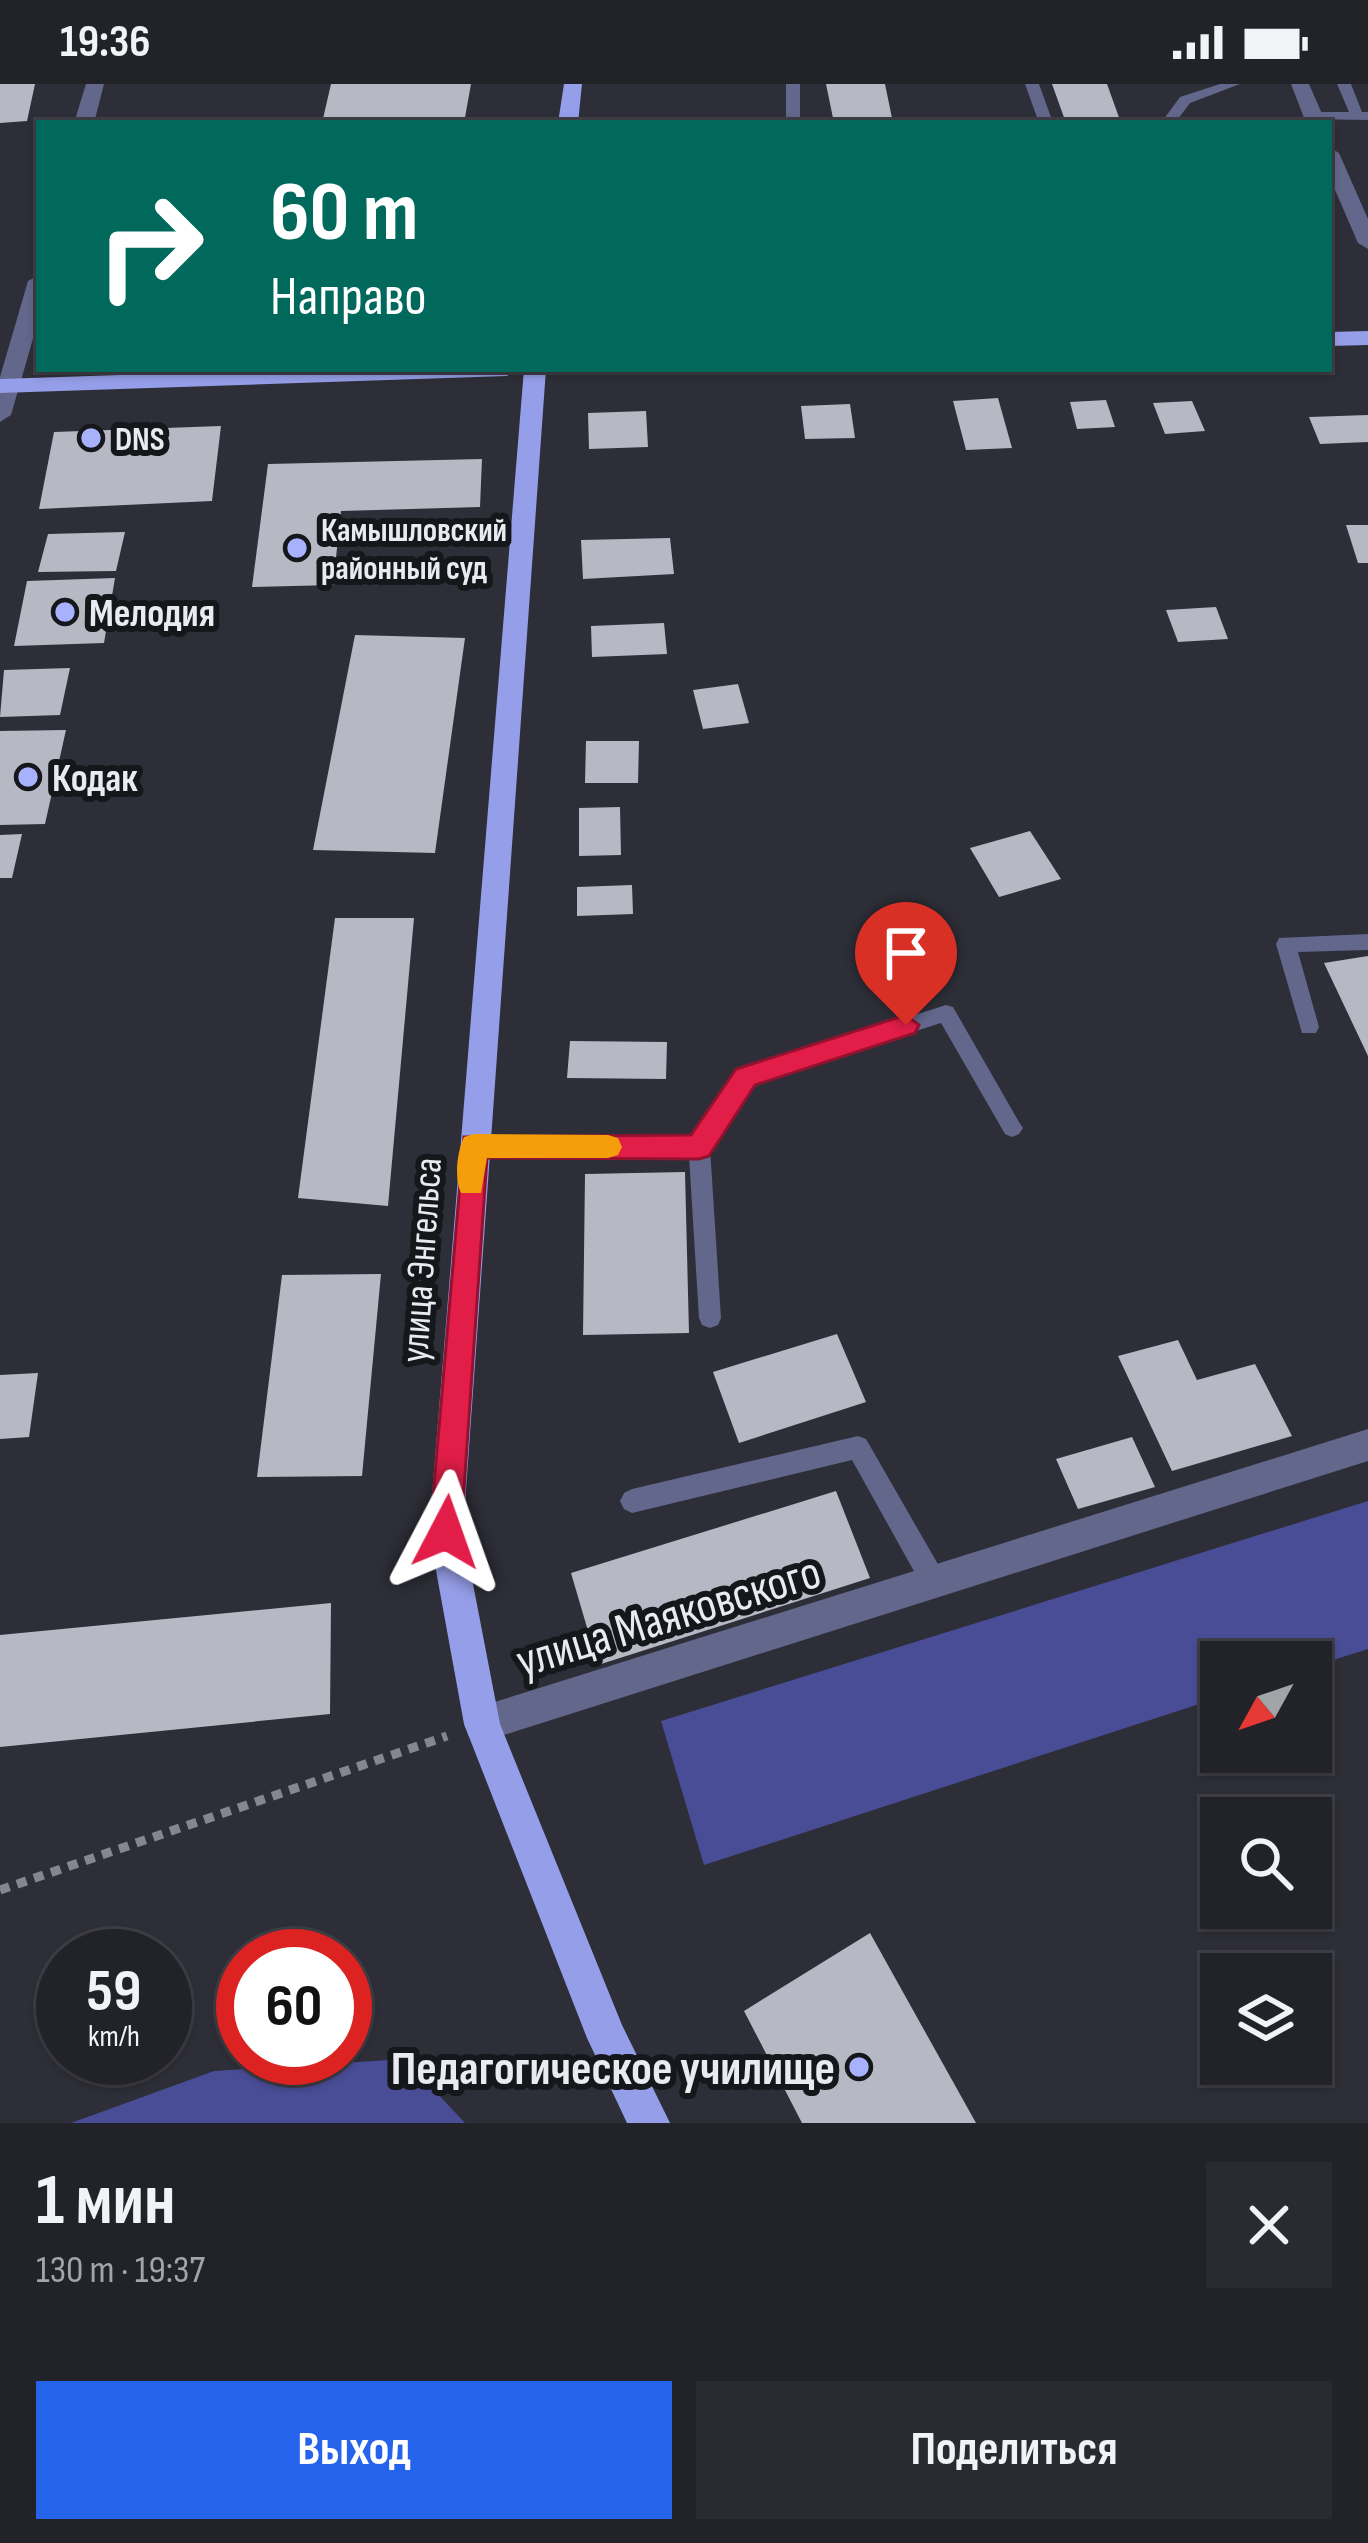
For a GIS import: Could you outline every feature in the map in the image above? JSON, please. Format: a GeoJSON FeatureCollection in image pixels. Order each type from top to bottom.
{"type":"FeatureCollection","features":[{"type":"Feature","properties":{"kind":"main road"},"geometry":{"type":"LineString","coordinates":[[568,120],[573,84]]}},
{"type":"Feature","properties":{"kind":"main road"},"geometry":{"type":"LineString","coordinates":[[1332,339],[1368,338]]}},
{"type":"Feature","properties":{"kind":"main road"},"geometry":{"type":"LineString","coordinates":[[4,386],[418,372]]}},
{"type":"Feature","properties":{"kind":"main road","name":"улица Энгельса"},"geometry":{"type":"LineString","coordinates":[[535,372],[446,1532],[482,1724],[607,2038],[649,2123]]}},
{"type":"Feature","properties":{"kind":"street"},"geometry":{"type":"LineString","coordinates":[[85,120],[95,84]]}},
{"type":"Feature","properties":{"kind":"street"},"geometry":{"type":"LineString","coordinates":[[1300,84],[1314,119]]}},
{"type":"Feature","properties":{"kind":"street"},"geometry":{"type":"LineString","coordinates":[[1332,160],[1368,243]]}},
{"type":"Feature","properties":{"kind":"street"},"geometry":{"type":"LineString","coordinates":[[0,416],[4,386],[36,290]]}},
{"type":"Feature","properties":{"kind":"street","name":"улица Маяковского"},"geometry":{"type":"LineString","coordinates":[[482,1724],[1368,1445]]}},
{"type":"Feature","properties":{"kind":"lane"},"geometry":{"type":"LineString","coordinates":[[793,84],[793,120]]}},
{"type":"Feature","properties":{"kind":"lane"},"geometry":{"type":"LineString","coordinates":[[1032,84],[1045,120]]}},
{"type":"Feature","properties":{"kind":"lane"},"geometry":{"type":"LineString","coordinates":[[1170,120],[1185,100],[1233,84]]}},
{"type":"Feature","properties":{"kind":"lane"},"geometry":{"type":"LineString","coordinates":[[1314,119],[1363,116],[1345,84]]}},
{"type":"Feature","properties":{"kind":"lane"},"geometry":{"type":"LineString","coordinates":[[1310,1028],[1286,944],[1368,942]]}},
{"type":"Feature","properties":{"kind":"lane"},"geometry":{"type":"LineString","coordinates":[[710,1318],[699,1147],[746,1077],[946,1012],[1012,1128]]}},
{"type":"Feature","properties":{"kind":"lane"},"geometry":{"type":"LineString","coordinates":[[474,1146],[699,1147]]}},
{"type":"Feature","properties":{"kind":"lane"},"geometry":{"type":"LineString","coordinates":[[632,1501],[857,1447],[934,1582]]}},
{"type":"Feature","properties":{"kind":"path","name":"улица Маяковского"},"geometry":{"type":"LineString","coordinates":[[0,1890],[482,1724]]}},
{"type":"Feature","properties":{"kind":"shaded area"},"geometry":{"type":"Polygon","coordinates":[[[1368,1501],[1368,1649],[1332,1660],[1332,1641],[1200,1641],[1200,1704],[704,1865],[661,1721],[1368,1501]]]}},
{"type":"Feature","properties":{"kind":"shaded area"},"geometry":{"type":"Polygon","coordinates":[[[405,2059],[465,2123],[71,2123],[176,2085],[192,2085],[192,2079],[214,2071],[216,2085],[372,2085],[372,2061],[405,2059]]]}},
{"type":"Feature","properties":{"kind":"building"},"geometry":{"type":"Polygon","coordinates":[[[0,84],[35,84],[27,121],[0,123],[0,84]]]}},
{"type":"Feature","properties":{"kind":"building"},"geometry":{"type":"Polygon","coordinates":[[[331,84],[471,84],[465,120],[323,120],[331,84]]]}},
{"type":"Feature","properties":{"kind":"building"},"geometry":{"type":"Polygon","coordinates":[[[826,84],[885,84],[892,120],[833,120],[826,84]]]}},
{"type":"Feature","properties":{"kind":"building"},"geometry":{"type":"Polygon","coordinates":[[[1052,84],[1107,84],[1120,120],[1065,120],[1052,84]]]}},
{"type":"Feature","properties":{"kind":"building"},"geometry":{"type":"Polygon","coordinates":[[[998,398],[1012,448],[966,450],[953,401],[998,398]]]}},
{"type":"Feature","properties":{"kind":"building"},"geometry":{"type":"Polygon","coordinates":[[[1106,400],[1115,427],[1077,429],[1070,402],[1106,400]]]}},
{"type":"Feature","properties":{"kind":"building"},"geometry":{"type":"Polygon","coordinates":[[[1192,401],[1205,431],[1165,434],[1153,403],[1192,401]]]}},
{"type":"Feature","properties":{"kind":"building"},"geometry":{"type":"Polygon","coordinates":[[[850,404],[855,438],[805,439],[801,406],[850,404]]]}},
{"type":"Feature","properties":{"kind":"building"},"geometry":{"type":"Polygon","coordinates":[[[646,411],[648,447],[589,449],[588,413],[646,411]]]}},
{"type":"Feature","properties":{"kind":"building"},"geometry":{"type":"Polygon","coordinates":[[[1368,415],[1368,442],[1320,444],[1309,417],[1368,415]]]}},
{"type":"Feature","properties":{"kind":"building"},"geometry":{"type":"Polygon","coordinates":[[[221,426],[212,501],[39,509],[54,432],[221,426]]]}},
{"type":"Feature","properties":{"kind":"building","name":"Камышловский районный суд"},"geometry":{"type":"Polygon","coordinates":[[[482,459],[480,507],[341,511],[333,585],[252,587],[268,464],[482,459]]]}},
{"type":"Feature","properties":{"kind":"building"},"geometry":{"type":"Polygon","coordinates":[[[1346,525],[1368,525],[1368,563],[1358,563],[1346,525]]]}},
{"type":"Feature","properties":{"kind":"building"},"geometry":{"type":"Polygon","coordinates":[[[125,532],[116,571],[38,572],[48,534],[125,532]]]}},
{"type":"Feature","properties":{"kind":"building"},"geometry":{"type":"Polygon","coordinates":[[[670,538],[674,574],[583,579],[581,540],[670,538]]]}},
{"type":"Feature","properties":{"kind":"building","name":"Мелодия"},"geometry":{"type":"Polygon","coordinates":[[[115,578],[104,643],[14,646],[27,581],[115,578]]]}},
{"type":"Feature","properties":{"kind":"building"},"geometry":{"type":"Polygon","coordinates":[[[1216,607],[1228,639],[1178,642],[1166,610],[1216,607]]]}},
{"type":"Feature","properties":{"kind":"building"},"geometry":{"type":"Polygon","coordinates":[[[664,623],[667,654],[592,657],[591,626],[664,623]]]}},
{"type":"Feature","properties":{"kind":"building"},"geometry":{"type":"Polygon","coordinates":[[[355,635],[465,638],[435,853],[313,850],[355,635]]]}},
{"type":"Feature","properties":{"kind":"building"},"geometry":{"type":"Polygon","coordinates":[[[70,668],[60,715],[0,717],[4,670],[70,668]]]}},
{"type":"Feature","properties":{"kind":"building"},"geometry":{"type":"Polygon","coordinates":[[[738,684],[749,723],[703,729],[693,690],[738,684]]]}},
{"type":"Feature","properties":{"kind":"building","name":"Кодак"},"geometry":{"type":"Polygon","coordinates":[[[66,730],[45,824],[0,825],[0,731],[66,730]]]}},
{"type":"Feature","properties":{"kind":"building"},"geometry":{"type":"Polygon","coordinates":[[[586,741],[639,741],[638,783],[585,783],[586,741]]]}},
{"type":"Feature","properties":{"kind":"building"},"geometry":{"type":"Polygon","coordinates":[[[620,807],[621,855],[579,856],[579,808],[620,807]]]}},
{"type":"Feature","properties":{"kind":"building"},"geometry":{"type":"Polygon","coordinates":[[[1030,831],[1061,879],[999,897],[970,848],[1030,831]]]}},
{"type":"Feature","properties":{"kind":"building"},"geometry":{"type":"Polygon","coordinates":[[[22,834],[12,878],[0,878],[0,835],[22,834]]]}},
{"type":"Feature","properties":{"kind":"building"},"geometry":{"type":"Polygon","coordinates":[[[632,885],[633,914],[577,916],[577,887],[632,885]]]}},
{"type":"Feature","properties":{"kind":"building"},"geometry":{"type":"Polygon","coordinates":[[[335,918],[414,918],[388,1206],[298,1198],[335,918]]]}},
{"type":"Feature","properties":{"kind":"building"},"geometry":{"type":"Polygon","coordinates":[[[1368,956],[1368,1056],[1324,963],[1368,956]]]}},
{"type":"Feature","properties":{"kind":"building"},"geometry":{"type":"Polygon","coordinates":[[[570,1041],[667,1042],[666,1079],[567,1078],[570,1041]]]}},
{"type":"Feature","properties":{"kind":"building"},"geometry":{"type":"Polygon","coordinates":[[[685,1172],[689,1333],[583,1335],[585,1174],[685,1172]]]}},
{"type":"Feature","properties":{"kind":"building"},"geometry":{"type":"Polygon","coordinates":[[[381,1274],[362,1476],[257,1477],[282,1275],[381,1274]]]}},
{"type":"Feature","properties":{"kind":"building"},"geometry":{"type":"Polygon","coordinates":[[[837,1334],[866,1402],[739,1443],[713,1372],[837,1334]]]}},
{"type":"Feature","properties":{"kind":"building"},"geometry":{"type":"Polygon","coordinates":[[[1178,1340],[1197,1380],[1255,1364],[1292,1436],[1172,1471],[1118,1356],[1178,1340]]]}},
{"type":"Feature","properties":{"kind":"building"},"geometry":{"type":"Polygon","coordinates":[[[38,1373],[29,1437],[0,1439],[0,1375],[38,1373]]]}},
{"type":"Feature","properties":{"kind":"building"},"geometry":{"type":"Polygon","coordinates":[[[1132,1437],[1155,1487],[1078,1509],[1056,1459],[1132,1437]]]}},
{"type":"Feature","properties":{"kind":"building"},"geometry":{"type":"Polygon","coordinates":[[[836,1491],[870,1578],[598,1665],[571,1573],[836,1491]]]}},
{"type":"Feature","properties":{"kind":"building"},"geometry":{"type":"Polygon","coordinates":[[[331,1603],[330,1714],[0,1747],[0,1635],[331,1603]]]}},
{"type":"Feature","properties":{"kind":"building","name":"Педагогическое училище"},"geometry":{"type":"Polygon","coordinates":[[[870,1933],[976,2123],[802,2123],[744,2011],[870,1933]]]}},
{"type":"Feature","properties":{"kind":"slow traffic"},"geometry":{"type":"LineString","coordinates":[[471,1184],[474,1146],[608,1147]]}},
{"type":"Feature","properties":{"kind":"place","name":"DNS"},"geometry":{"type":"Point","coordinates":[91,438]}},
{"type":"Feature","properties":{"kind":"place","name":"Камышловский районный суд"},"geometry":{"type":"Point","coordinates":[297,548]}},
{"type":"Feature","properties":{"kind":"place","name":"Мелодия"},"geometry":{"type":"Point","coordinates":[65,612]}},
{"type":"Feature","properties":{"kind":"place","name":"Кодак"},"geometry":{"type":"Point","coordinates":[28,777]}},
{"type":"Feature","properties":{"kind":"place","name":"Педагогическое училище"},"geometry":{"type":"Point","coordinates":[859,2067]}},
{"type":"Feature","properties":{"kind":"route"},"geometry":{"type":"LineString","coordinates":[[446,1532],[474,1146],[699,1147],[746,1077],[906,1025]]}}]}
